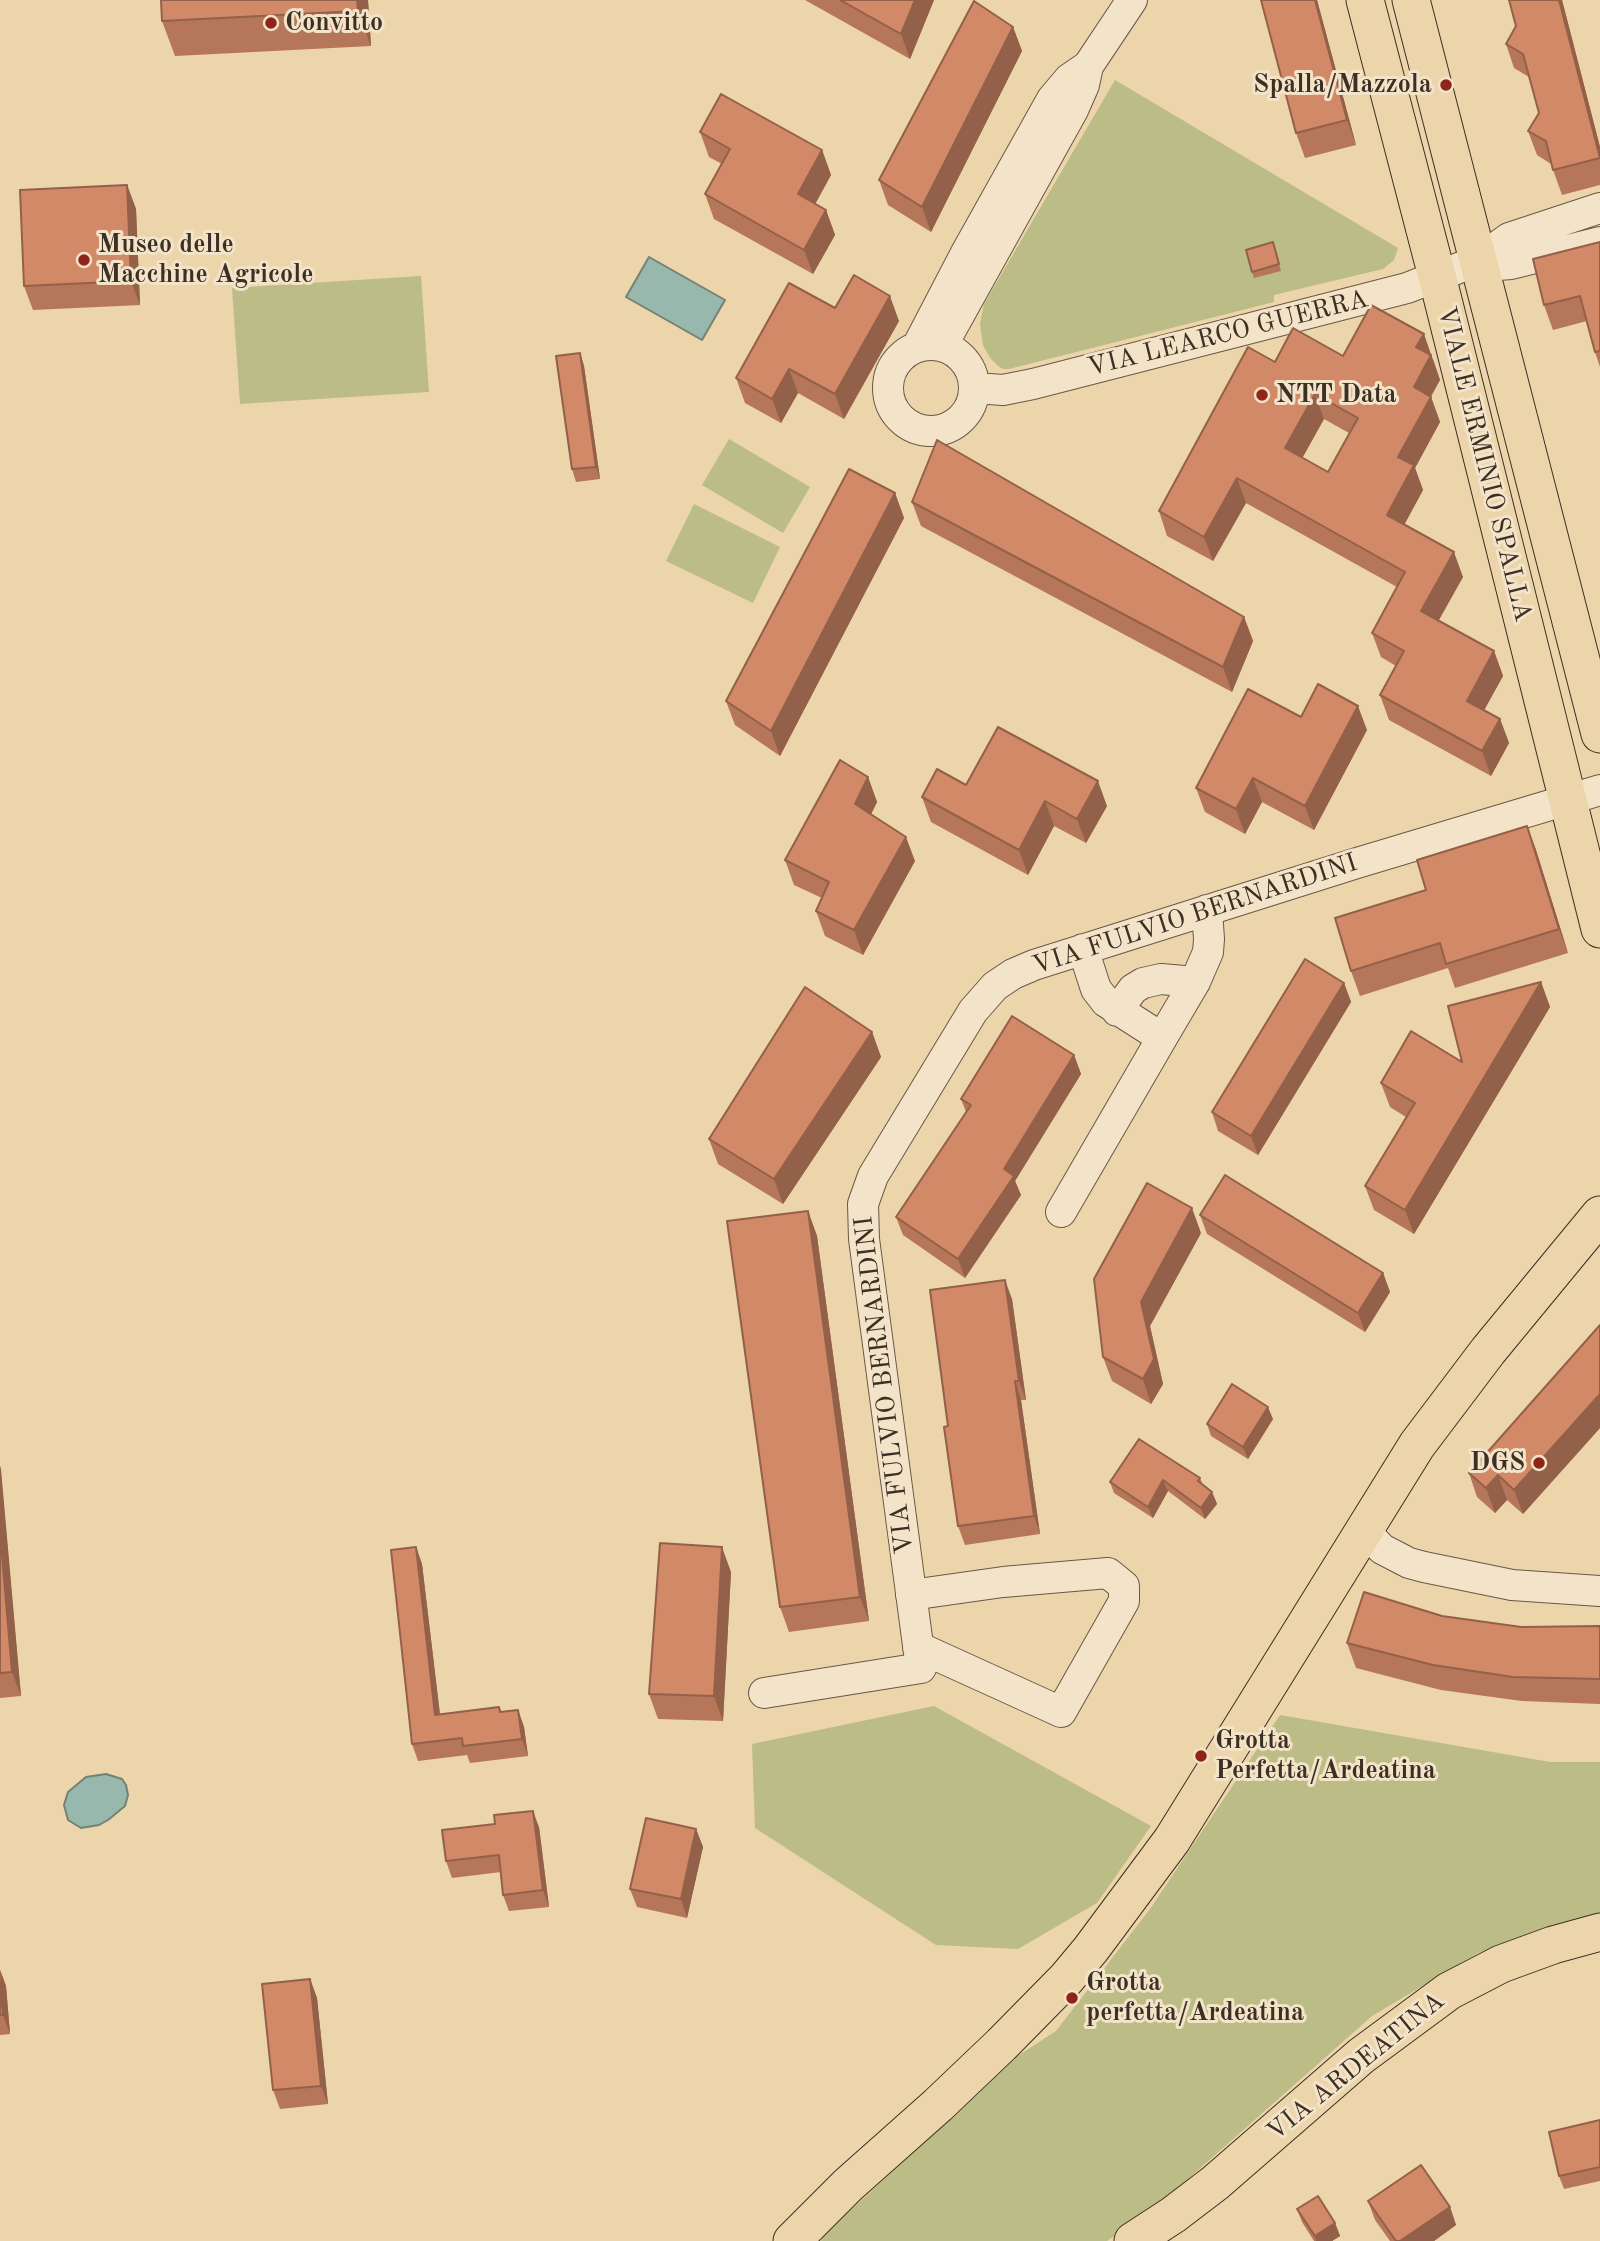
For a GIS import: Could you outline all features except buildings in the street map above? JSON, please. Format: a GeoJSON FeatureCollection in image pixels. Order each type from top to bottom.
{"type":"FeatureCollection","features":[{"type":"Feature","properties":{"kind":"main road","name":"VIALE ERMINIO SPALLA"},"geometry":{"type":"LineString","coordinates":[[1365,0],[1437,276],[1584,795],[1600,929]]}},
{"type":"Feature","properties":{"kind":"main road","name":"VIALE ERMINIO SPALLA"},"geometry":{"type":"LineString","coordinates":[[1411,0],[1600,734]]}},
{"type":"Feature","properties":{"kind":"main road"},"geometry":{"type":"LineString","coordinates":[[792,2241],[848,2185],[974,2072],[1079,1965],[1176,1834],[1363,1530],[1418,1446],[1488,1351],[1600,1215]]}},
{"type":"Feature","properties":{"kind":"main road","name":"VIA ARDEATINA"},"geometry":{"type":"LineString","coordinates":[[1133,2241],[1215,2183],[1360,2056],[1440,1997],[1501,1964],[1545,1947],[1600,1932]]}},
{"type":"Feature","properties":{"kind":"street"},"geometry":{"type":"LineString","coordinates":[[930,346],[972,267],[1073,110],[1084,85],[1088,66],[1132,0]]}},
{"type":"Feature","properties":{"kind":"street","name":"VIA LEARCO GUERRA"},"geometry":{"type":"LineString","coordinates":[[975,388],[1003,390],[1033,384],[1394,292],[1477,261],[1509,238],[1600,208]]}},
{"type":"Feature","properties":{"kind":"street","name":"VIA LEARCO GUERRA"},"geometry":{"type":"LineString","coordinates":[[1477,261],[1498,265],[1511,264],[1600,242]]}},
{"type":"Feature","properties":{"kind":"street"},"geometry":{"type":"LineString","coordinates":[[930,346],[954,351],[964,359],[972,370],[975,388],[969,410],[960,421],[949,429],[935,432],[921,431],[897,416],[890,404],[888,390],[896,363],[906,353],[930,346]]}},
{"type":"Feature","properties":{"kind":"street","name":"VIA FULVIO BERNARDINI"},"geometry":{"type":"LineString","coordinates":[[918,1647],[864,1239],[863,1204],[873,1176],[972,1011],[995,986],[1034,964],[1584,795]]}},
{"type":"Feature","properties":{"kind":"street"},"geometry":{"type":"LineString","coordinates":[[1061,1212],[1195,982],[1208,952],[1207,910]]}},
{"type":"Feature","properties":{"kind":"street"},"geometry":{"type":"LineString","coordinates":[[1083,949],[1096,989],[1106,1002],[1162,1038]]}},
{"type":"Feature","properties":{"kind":"street"},"geometry":{"type":"LineString","coordinates":[[1117,1011],[1133,989],[1143,983],[1161,979],[1195,982]]}},
{"type":"Feature","properties":{"kind":"street"},"geometry":{"type":"LineString","coordinates":[[1363,1530],[1382,1549],[1423,1567],[1512,1585],[1600,1591]]}},
{"type":"Feature","properties":{"kind":"street"},"geometry":{"type":"LineString","coordinates":[[911,1595],[1003,1582],[1108,1573],[1124,1586],[1124,1601],[1061,1712],[918,1647]]}},
{"type":"Feature","properties":{"kind":"street"},"geometry":{"type":"LineString","coordinates":[[764,1693],[921,1668],[918,1647]]}},
{"type":"Feature","properties":{"kind":"green space"},"geometry":{"type":"Polygon","coordinates":[[[1115,80],[1398,248],[1394,260],[1383,269],[1274,295],[1274,302],[1009,369],[998,366],[983,345],[980,324],[984,304],[1115,80]]]}},
{"type":"Feature","properties":{"kind":"green space"},"geometry":{"type":"Polygon","coordinates":[[[421,276],[429,392],[240,404],[232,288],[421,276]]]}},
{"type":"Feature","properties":{"kind":"green space"},"geometry":{"type":"Polygon","coordinates":[[[729,439],[810,487],[783,533],[702,485],[729,439]]]}},
{"type":"Feature","properties":{"kind":"green space"},"geometry":{"type":"Polygon","coordinates":[[[694,504],[780,547],[753,603],[666,561],[694,504]]]}},
{"type":"Feature","properties":{"kind":"green space"},"geometry":{"type":"Polygon","coordinates":[[[934,1706],[1151,1826],[1097,1903],[1018,1949],[936,1945],[755,1828],[752,1744],[934,1706]]]}},
{"type":"Feature","properties":{"kind":"green space"},"geometry":{"type":"Polygon","coordinates":[[[1280,1715],[1550,1762],[1600,1762],[1600,1916],[1478,1953],[1372,2016],[1153,2210],[1107,2241],[821,2241],[825,2234],[1016,2057],[1056,2031],[1150,1909],[1280,1715]]]}},
{"type":"Feature","properties":{"kind":"water"},"geometry":{"type":"Polygon","coordinates":[[[649,257],[725,300],[702,340],[626,297],[649,257]]]}},
{"type":"Feature","properties":{"kind":"water"},"geometry":{"type":"Polygon","coordinates":[[[106,1774],[122,1779],[126,1785],[128,1795],[125,1806],[99,1825],[81,1828],[68,1820],[64,1805],[68,1792],[86,1777],[106,1774]]]}},
{"type":"Feature","properties":{"kind":"place","name":"Convitto"},"geometry":{"type":"Point","coordinates":[271,23]}},
{"type":"Feature","properties":{"kind":"place","name":"Spalla/Mazzola"},"geometry":{"type":"Point","coordinates":[1446,85]}},
{"type":"Feature","properties":{"kind":"place","name":"Museo delle Macchine Agricole"},"geometry":{"type":"Point","coordinates":[84,260]}},
{"type":"Feature","properties":{"kind":"place","name":"NTT Data"},"geometry":{"type":"Point","coordinates":[1262,395]}},
{"type":"Feature","properties":{"kind":"place","name":"DGS"},"geometry":{"type":"Point","coordinates":[1539,1463]}},
{"type":"Feature","properties":{"kind":"place","name":"Grotta Perfetta/Ardeatina"},"geometry":{"type":"Point","coordinates":[1201,1756]}},
{"type":"Feature","properties":{"kind":"place","name":"Grotta perfetta/Ardeatina"},"geometry":{"type":"Point","coordinates":[1072,1998]}}]}
